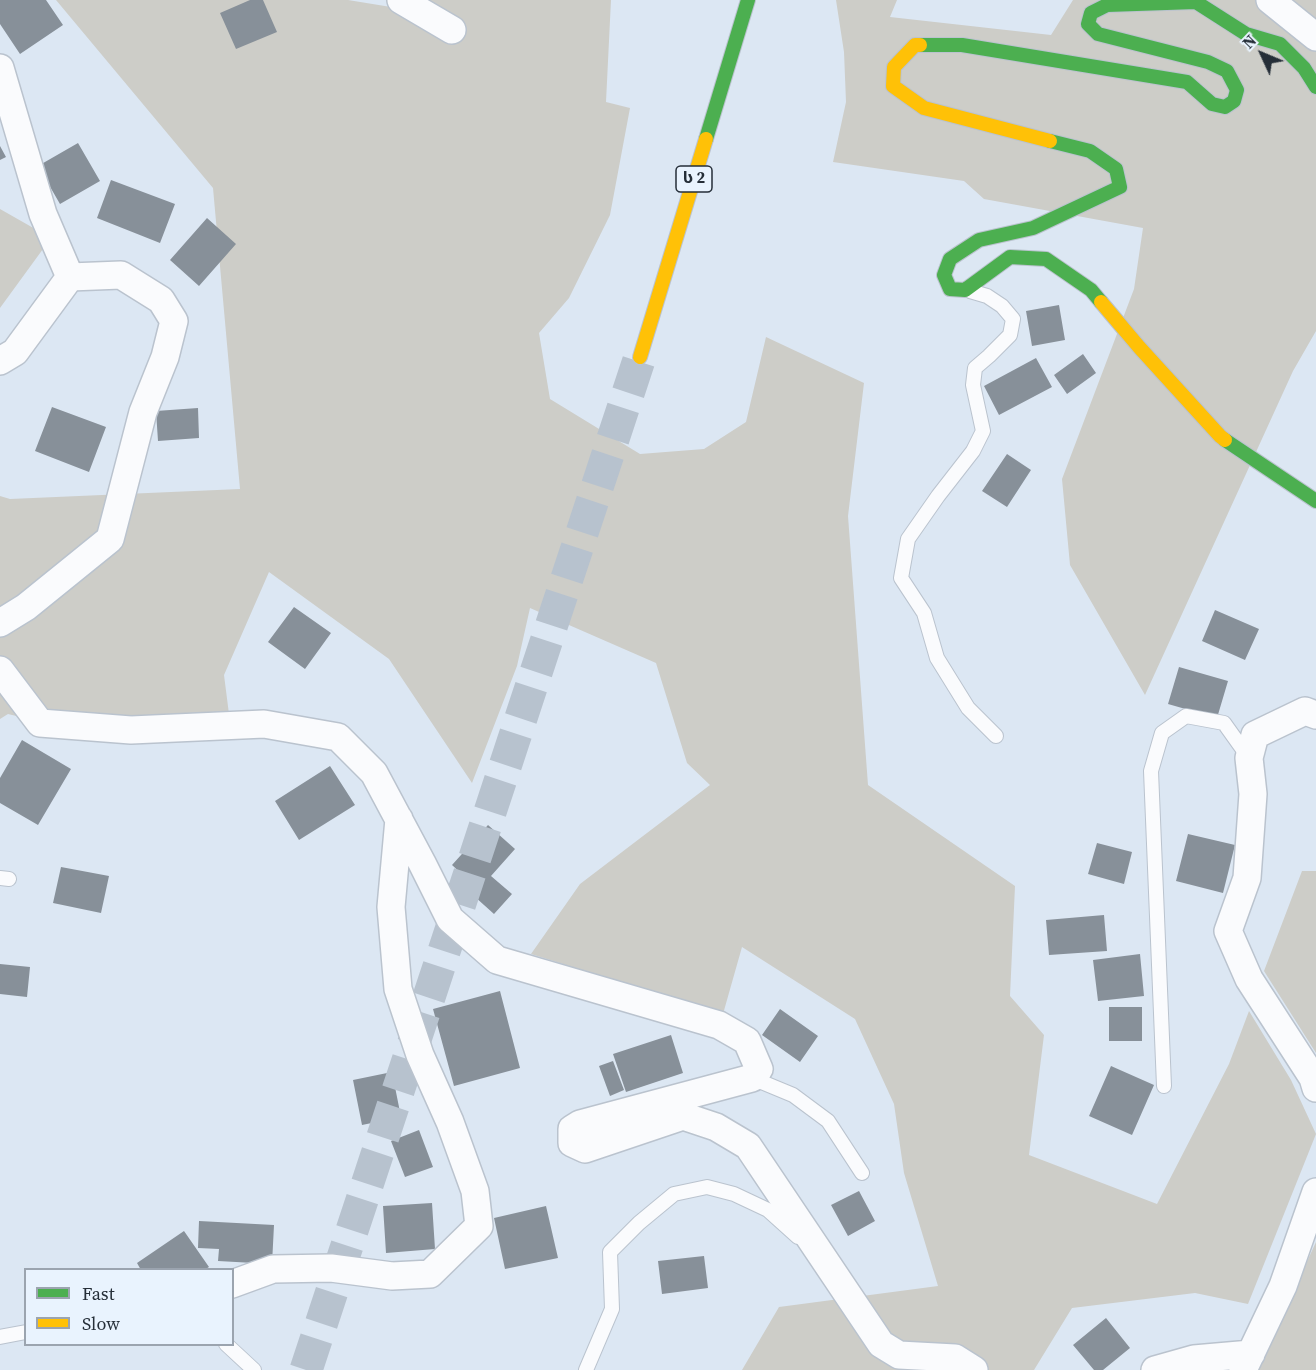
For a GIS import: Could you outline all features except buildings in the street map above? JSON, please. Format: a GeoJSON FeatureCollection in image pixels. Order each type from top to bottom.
{"type":"FeatureCollection","features":[{"type":"Feature","properties":{"kind":"main road","name":"ს 2"},"geometry":{"type":"LineString","coordinates":[[640,357],[748,0]]}},
{"type":"Feature","properties":{"kind":"main road"},"geometry":{"type":"LineString","coordinates":[[1316,87],[1305,68],[1280,44],[1246,34],[1196,2],[1107,5],[1091,13],[1088,24],[1098,34],[1208,62],[1227,71],[1237,90],[1234,102],[1225,106],[1212,104],[1187,82],[962,45],[915,45],[894,67],[893,86],[924,108],[1090,151],[1116,169],[1120,187],[1103,197],[1033,228],[979,240],[951,259],[944,275],[950,289],[965,290],[1010,257],[1046,259],[1091,290],[1220,436],[1316,501]]}},
{"type":"Feature","properties":{"kind":"street"},"geometry":{"type":"LineString","coordinates":[[401,0],[452,30]]}},
{"type":"Feature","properties":{"kind":"street"},"geometry":{"type":"LineString","coordinates":[[1270,0],[1316,36]]}},
{"type":"Feature","properties":{"kind":"street"},"geometry":{"type":"LineString","coordinates":[[0,68],[43,214],[70,277]]}},
{"type":"Feature","properties":{"kind":"street"},"geometry":{"type":"LineString","coordinates":[[0,623],[26,607],[110,539],[143,412],[165,357],[174,321],[161,300],[121,275],[70,277]]}},
{"type":"Feature","properties":{"kind":"street"},"geometry":{"type":"LineString","coordinates":[[0,361],[15,352],[70,277]]}},
{"type":"Feature","properties":{"kind":"street"},"geometry":{"type":"LineString","coordinates":[[0,670],[40,723],[131,730],[264,724],[338,737],[374,773],[450,919],[497,960],[719,1025],[747,1041],[759,1069],[752,1078],[580,1124],[572,1129],[572,1143],[585,1149],[683,1116],[716,1126],[748,1146],[881,1344],[899,1355],[955,1359],[974,1370]]}},
{"type":"Feature","properties":{"kind":"street"},"geometry":{"type":"LineString","coordinates":[[1316,715],[1305,711],[1255,735],[1249,758],[1253,795],[1246,878],[1228,932],[1249,979],[1313,1078],[1316,1088]]}},
{"type":"Feature","properties":{"kind":"street"},"geometry":{"type":"LineString","coordinates":[[234,1283],[273,1269],[331,1268],[392,1276],[430,1274],[479,1226],[475,1191],[450,1122],[420,1055],[398,989],[392,907],[399,819]]}},
{"type":"Feature","properties":{"kind":"street"},"geometry":{"type":"LineString","coordinates":[[1155,1370],[1194,1359],[1247,1362],[1283,1286],[1316,1192]]}},
{"type":"Feature","properties":{"kind":"lane"},"geometry":{"type":"LineString","coordinates":[[965,290],[987,296],[1002,306],[1012,319],[1010,335],[975,368],[973,385],[983,431],[973,451],[908,539],[901,578],[924,613],[937,658],[968,708],[996,736]]}},
{"type":"Feature","properties":{"kind":"lane"},"geometry":{"type":"LineString","coordinates":[[1164,1086],[1151,771],[1162,733],[1186,716],[1224,723],[1249,758]]}},
{"type":"Feature","properties":{"kind":"lane"},"geometry":{"type":"LineString","coordinates":[[752,1078],[793,1095],[828,1121],[862,1173]]}},
{"type":"Feature","properties":{"kind":"lane"},"geometry":{"type":"LineString","coordinates":[[586,1370],[612,1309],[610,1252],[639,1223],[674,1194],[707,1187],[734,1194],[768,1210],[824,1260]]}},
{"type":"Feature","properties":{"kind":"lane"},"geometry":{"type":"LineString","coordinates":[[0,1337],[24,1332]]}},
{"type":"Feature","properties":{"kind":"lane"},"geometry":{"type":"LineString","coordinates":[[228,1346],[254,1370]]}},
{"type":"Feature","properties":{"kind":"shaded area"},"geometry":{"type":"Polygon","coordinates":[[[56,0],[348,0],[397,8],[405,0],[611,0],[606,102],[630,108],[610,215],[569,298],[539,333],[550,399],[640,454],[704,449],[746,422],[766,337],[864,383],[848,516],[868,785],[1015,886],[1010,996],[1044,1035],[1029,1155],[1157,1204],[1229,1064],[1249,1011],[1291,1080],[1316,1134],[1248,1304],[1195,1293],[1072,1308],[1034,1370],[742,1370],[779,1307],[938,1286],[904,1173],[894,1104],[855,1019],[742,947],[723,1014],[531,954],[580,884],[710,785],[687,763],[656,663],[530,608],[517,666],[472,783],[389,659],[269,572],[224,675],[230,722],[112,739],[8,714],[0,719],[0,496],[10,499],[240,489],[213,188],[56,0]]]}},
{"type":"Feature","properties":{"kind":"shaded area"},"geometry":{"type":"Polygon","coordinates":[[[836,0],[897,0],[890,17],[1051,35],[1073,0],[1316,0],[1316,331],[1293,371],[1145,695],[1070,565],[1062,479],[1134,289],[1143,228],[984,199],[964,181],[833,162],[846,102],[844,52],[836,0]]]}},
{"type":"Feature","properties":{"kind":"shaded area"},"geometry":{"type":"Polygon","coordinates":[[[0,209],[51,238],[0,308],[0,209]]]}},
{"type":"Feature","properties":{"kind":"shaded area"},"geometry":{"type":"Polygon","coordinates":[[[1302,871],[1316,871],[1316,1053],[1264,971],[1302,871]]]}},
{"type":"Feature","properties":{"kind":"shaded area"},"geometry":{"type":"Polygon","coordinates":[[[1316,1242],[1316,1370],[1257,1370],[1316,1242]]]}},
{"type":"Feature","properties":{"kind":"tunnel"},"geometry":{"type":"LineString","coordinates":[[306,1370],[640,357]]}},
{"type":"Feature","properties":{"kind":"traffic: fast"},"geometry":{"type":"LineString","coordinates":[[706,139],[748,0]]}},
{"type":"Feature","properties":{"kind":"traffic: fast"},"geometry":{"type":"LineString","coordinates":[[920,45],[962,45],[1187,82],[1212,104],[1225,107],[1234,101],[1237,90],[1227,71],[1208,62],[1098,34],[1088,24],[1091,13],[1107,5],[1196,2],[1246,34],[1280,44],[1304,68],[1316,87]]}},
{"type":"Feature","properties":{"kind":"traffic: fast"},"geometry":{"type":"LineString","coordinates":[[1050,141],[1090,151],[1116,169],[1120,187],[1033,228],[979,240],[950,259],[944,275],[950,289],[965,290],[1010,257],[1046,259],[1091,290],[1101,302]]}},
{"type":"Feature","properties":{"kind":"traffic: fast"},"geometry":{"type":"LineString","coordinates":[[1225,440],[1316,501]]}},
{"type":"Feature","properties":{"kind":"traffic: slow"},"geometry":{"type":"LineString","coordinates":[[920,45],[915,45],[894,67],[893,86],[924,108],[1050,141]]}},
{"type":"Feature","properties":{"kind":"traffic: slow"},"geometry":{"type":"LineString","coordinates":[[640,357],[706,139]]}},
{"type":"Feature","properties":{"kind":"traffic: slow"},"geometry":{"type":"LineString","coordinates":[[1101,302],[1139,347],[1225,440]]}}]}
